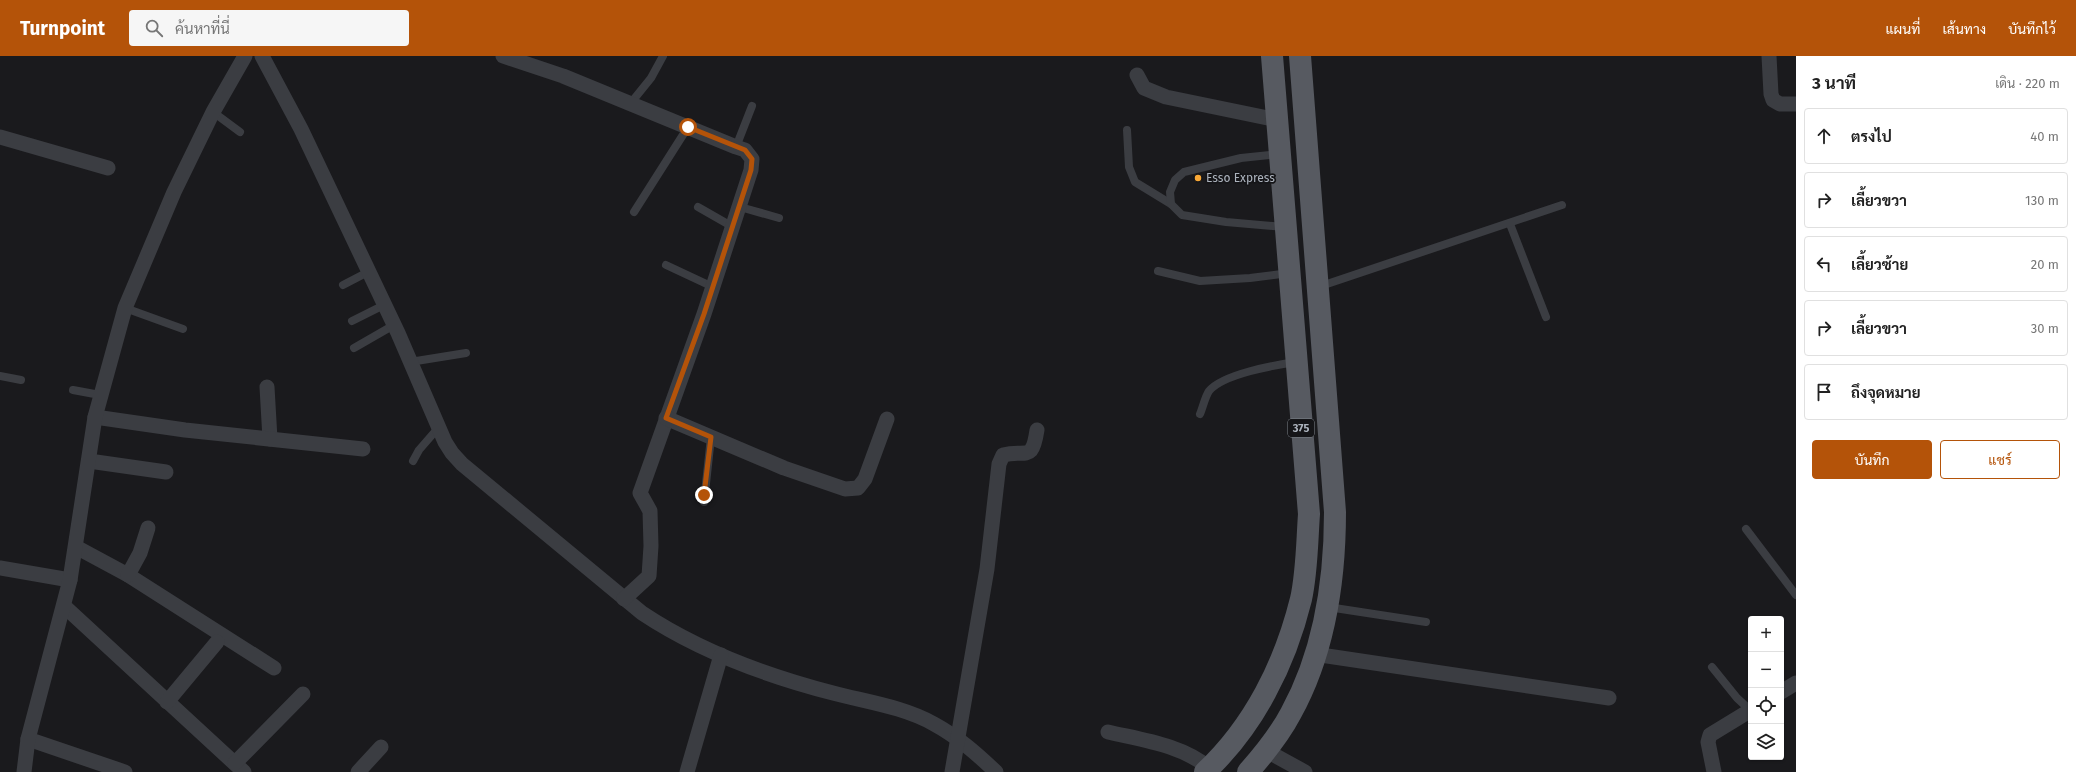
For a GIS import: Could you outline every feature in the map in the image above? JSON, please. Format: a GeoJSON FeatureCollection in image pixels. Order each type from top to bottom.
{"type":"FeatureCollection","features":[{"type":"Feature","properties":{"kind":"main road","name":"375"},"geometry":{"type":"LineString","coordinates":[[1207,770],[1219,759],[1249,722],[1275,675],[1301,598],[1309,514],[1272,56]]}},
{"type":"Feature","properties":{"kind":"main road","name":"375"},"geometry":{"type":"LineString","coordinates":[[1248,772],[1266,750],[1291,714],[1304,687],[1327,606],[1335,553],[1335,512],[1300,56]]}},
{"type":"Feature","properties":{"kind":"street"},"geometry":{"type":"LineString","coordinates":[[24,772],[28,739],[70,580],[95,417],[125,308],[174,192],[213,112],[244,56]]}},
{"type":"Feature","properties":{"kind":"street"},"geometry":{"type":"LineString","coordinates":[[262,56],[300,129],[394,325],[439,427],[452,453],[462,464],[624,598],[671,632],[721,655],[777,676],[832,693],[897,709],[933,723],[958,738],[996,772]]}},
{"type":"Feature","properties":{"kind":"street"},"geometry":{"type":"LineString","coordinates":[[503,56],[563,76],[745,150],[752,159],[751,170],[740,207],[640,494],[650,511],[651,546],[649,576],[624,598]]}},
{"type":"Feature","properties":{"kind":"street"},"geometry":{"type":"LineString","coordinates":[[1769,56],[1771,94],[1773,100],[1780,104],[1796,104]]}},
{"type":"Feature","properties":{"kind":"street"},"geometry":{"type":"LineString","coordinates":[[1137,74],[1144,88],[1166,97],[1278,120]]}},
{"type":"Feature","properties":{"kind":"street"},"geometry":{"type":"LineString","coordinates":[[0,137],[108,168]]}},
{"type":"Feature","properties":{"kind":"street"},"geometry":{"type":"LineString","coordinates":[[267,387],[270,439]]}},
{"type":"Feature","properties":{"kind":"street"},"geometry":{"type":"LineString","coordinates":[[95,417],[363,450]]}},
{"type":"Feature","properties":{"kind":"street"},"geometry":{"type":"LineString","coordinates":[[666,418],[784,468],[845,489],[858,488],[865,479],[887,419]]}},
{"type":"Feature","properties":{"kind":"street"},"geometry":{"type":"LineString","coordinates":[[952,772],[987,569],[999,464],[1003,455],[1010,453],[1022,454],[1031,451],[1034,446],[1036,430]]}},
{"type":"Feature","properties":{"kind":"street"},"geometry":{"type":"LineString","coordinates":[[88,461],[166,472]]}},
{"type":"Feature","properties":{"kind":"street"},"geometry":{"type":"LineString","coordinates":[[128,575],[140,553],[148,528]]}},
{"type":"Feature","properties":{"kind":"street"},"geometry":{"type":"LineString","coordinates":[[76,547],[128,575],[274,668]]}},
{"type":"Feature","properties":{"kind":"street"},"geometry":{"type":"LineString","coordinates":[[0,568],[70,580]]}},
{"type":"Feature","properties":{"kind":"street"},"geometry":{"type":"LineString","coordinates":[[64,606],[240,768],[303,694]]}},
{"type":"Feature","properties":{"kind":"street"},"geometry":{"type":"LineString","coordinates":[[167,702],[217,642]]}},
{"type":"Feature","properties":{"kind":"street"},"geometry":{"type":"LineString","coordinates":[[1314,654],[1609,698]]}},
{"type":"Feature","properties":{"kind":"street"},"geometry":{"type":"LineString","coordinates":[[687,772],[721,655]]}},
{"type":"Feature","properties":{"kind":"street"},"geometry":{"type":"LineString","coordinates":[[1784,690],[1796,683]]}},
{"type":"Feature","properties":{"kind":"street"},"geometry":{"type":"LineString","coordinates":[[1714,772],[1708,742],[1710,735],[1748,712]]}},
{"type":"Feature","properties":{"kind":"street"},"geometry":{"type":"LineString","coordinates":[[1108,732],[1175,749],[1196,757],[1207,770]]}},
{"type":"Feature","properties":{"kind":"street"},"geometry":{"type":"LineString","coordinates":[[28,739],[125,772]]}},
{"type":"Feature","properties":{"kind":"street"},"geometry":{"type":"LineString","coordinates":[[358,772],[381,747]]}},
{"type":"Feature","properties":{"kind":"street"},"geometry":{"type":"LineString","coordinates":[[1266,750],[1306,772]]}},
{"type":"Feature","properties":{"kind":"lane"},"geometry":{"type":"LineString","coordinates":[[630,104],[651,78],[663,56]]}},
{"type":"Feature","properties":{"kind":"lane"},"geometry":{"type":"LineString","coordinates":[[736,147],[752,106]]}},
{"type":"Feature","properties":{"kind":"lane"},"geometry":{"type":"LineString","coordinates":[[213,112],[240,132]]}},
{"type":"Feature","properties":{"kind":"lane"},"geometry":{"type":"LineString","coordinates":[[634,212],[688,127]]}},
{"type":"Feature","properties":{"kind":"lane"},"geometry":{"type":"LineString","coordinates":[[1127,130],[1129,167],[1135,182],[1171,204],[1182,215],[1226,222],[1286,227]]}},
{"type":"Feature","properties":{"kind":"lane"},"geometry":{"type":"LineString","coordinates":[[1171,204],[1170,192],[1175,180],[1184,172],[1241,158],[1280,154]]}},
{"type":"Feature","properties":{"kind":"lane"},"geometry":{"type":"LineString","coordinates":[[1317,287],[1510,224],[1562,205]]}},
{"type":"Feature","properties":{"kind":"lane"},"geometry":{"type":"LineString","coordinates":[[698,207],[733,227]]}},
{"type":"Feature","properties":{"kind":"lane"},"geometry":{"type":"LineString","coordinates":[[740,207],[779,218]]}},
{"type":"Feature","properties":{"kind":"lane"},"geometry":{"type":"LineString","coordinates":[[1510,224],[1546,317]]}},
{"type":"Feature","properties":{"kind":"lane"},"geometry":{"type":"LineString","coordinates":[[666,265],[713,287]]}},
{"type":"Feature","properties":{"kind":"lane"},"geometry":{"type":"LineString","coordinates":[[1158,271],[1200,281],[1250,278],[1290,272]]}},
{"type":"Feature","properties":{"kind":"lane"},"geometry":{"type":"LineString","coordinates":[[343,284],[368,272]]}},
{"type":"Feature","properties":{"kind":"lane"},"geometry":{"type":"LineString","coordinates":[[352,321],[384,305]]}},
{"type":"Feature","properties":{"kind":"lane"},"geometry":{"type":"LineString","coordinates":[[125,308],[183,329]]}},
{"type":"Feature","properties":{"kind":"lane"},"geometry":{"type":"LineString","coordinates":[[354,348],[394,325]]}},
{"type":"Feature","properties":{"kind":"lane"},"geometry":{"type":"LineString","coordinates":[[410,362],[466,353]]}},
{"type":"Feature","properties":{"kind":"lane"},"geometry":{"type":"LineString","coordinates":[[1200,414],[1209,391],[1222,382],[1257,368],[1296,362]]}},
{"type":"Feature","properties":{"kind":"lane"},"geometry":{"type":"LineString","coordinates":[[0,376],[21,380]]}},
{"type":"Feature","properties":{"kind":"lane"},"geometry":{"type":"LineString","coordinates":[[73,390],[100,395]]}},
{"type":"Feature","properties":{"kind":"lane"},"geometry":{"type":"LineString","coordinates":[[413,461],[419,450],[439,427]]}},
{"type":"Feature","properties":{"kind":"lane"},"geometry":{"type":"LineString","coordinates":[[704,502],[711,437]]}},
{"type":"Feature","properties":{"kind":"lane"},"geometry":{"type":"LineString","coordinates":[[1746,528],[1796,595]]}},
{"type":"Feature","properties":{"kind":"lane"},"geometry":{"type":"LineString","coordinates":[[1327,606],[1426,622]]}},
{"type":"Feature","properties":{"kind":"lane"},"geometry":{"type":"LineString","coordinates":[[1712,667],[1737,698],[1748,707]]}},
{"type":"Feature","properties":{"kind":"place","name":"Esso Express"},"geometry":{"type":"Point","coordinates":[1198,178]}},
{"type":"Feature","properties":{"kind":"route"},"geometry":{"type":"LineString","coordinates":[[688,127],[745,150],[752,159],[751,170],[704,314],[666,418],[711,437],[704,495]]}}]}
